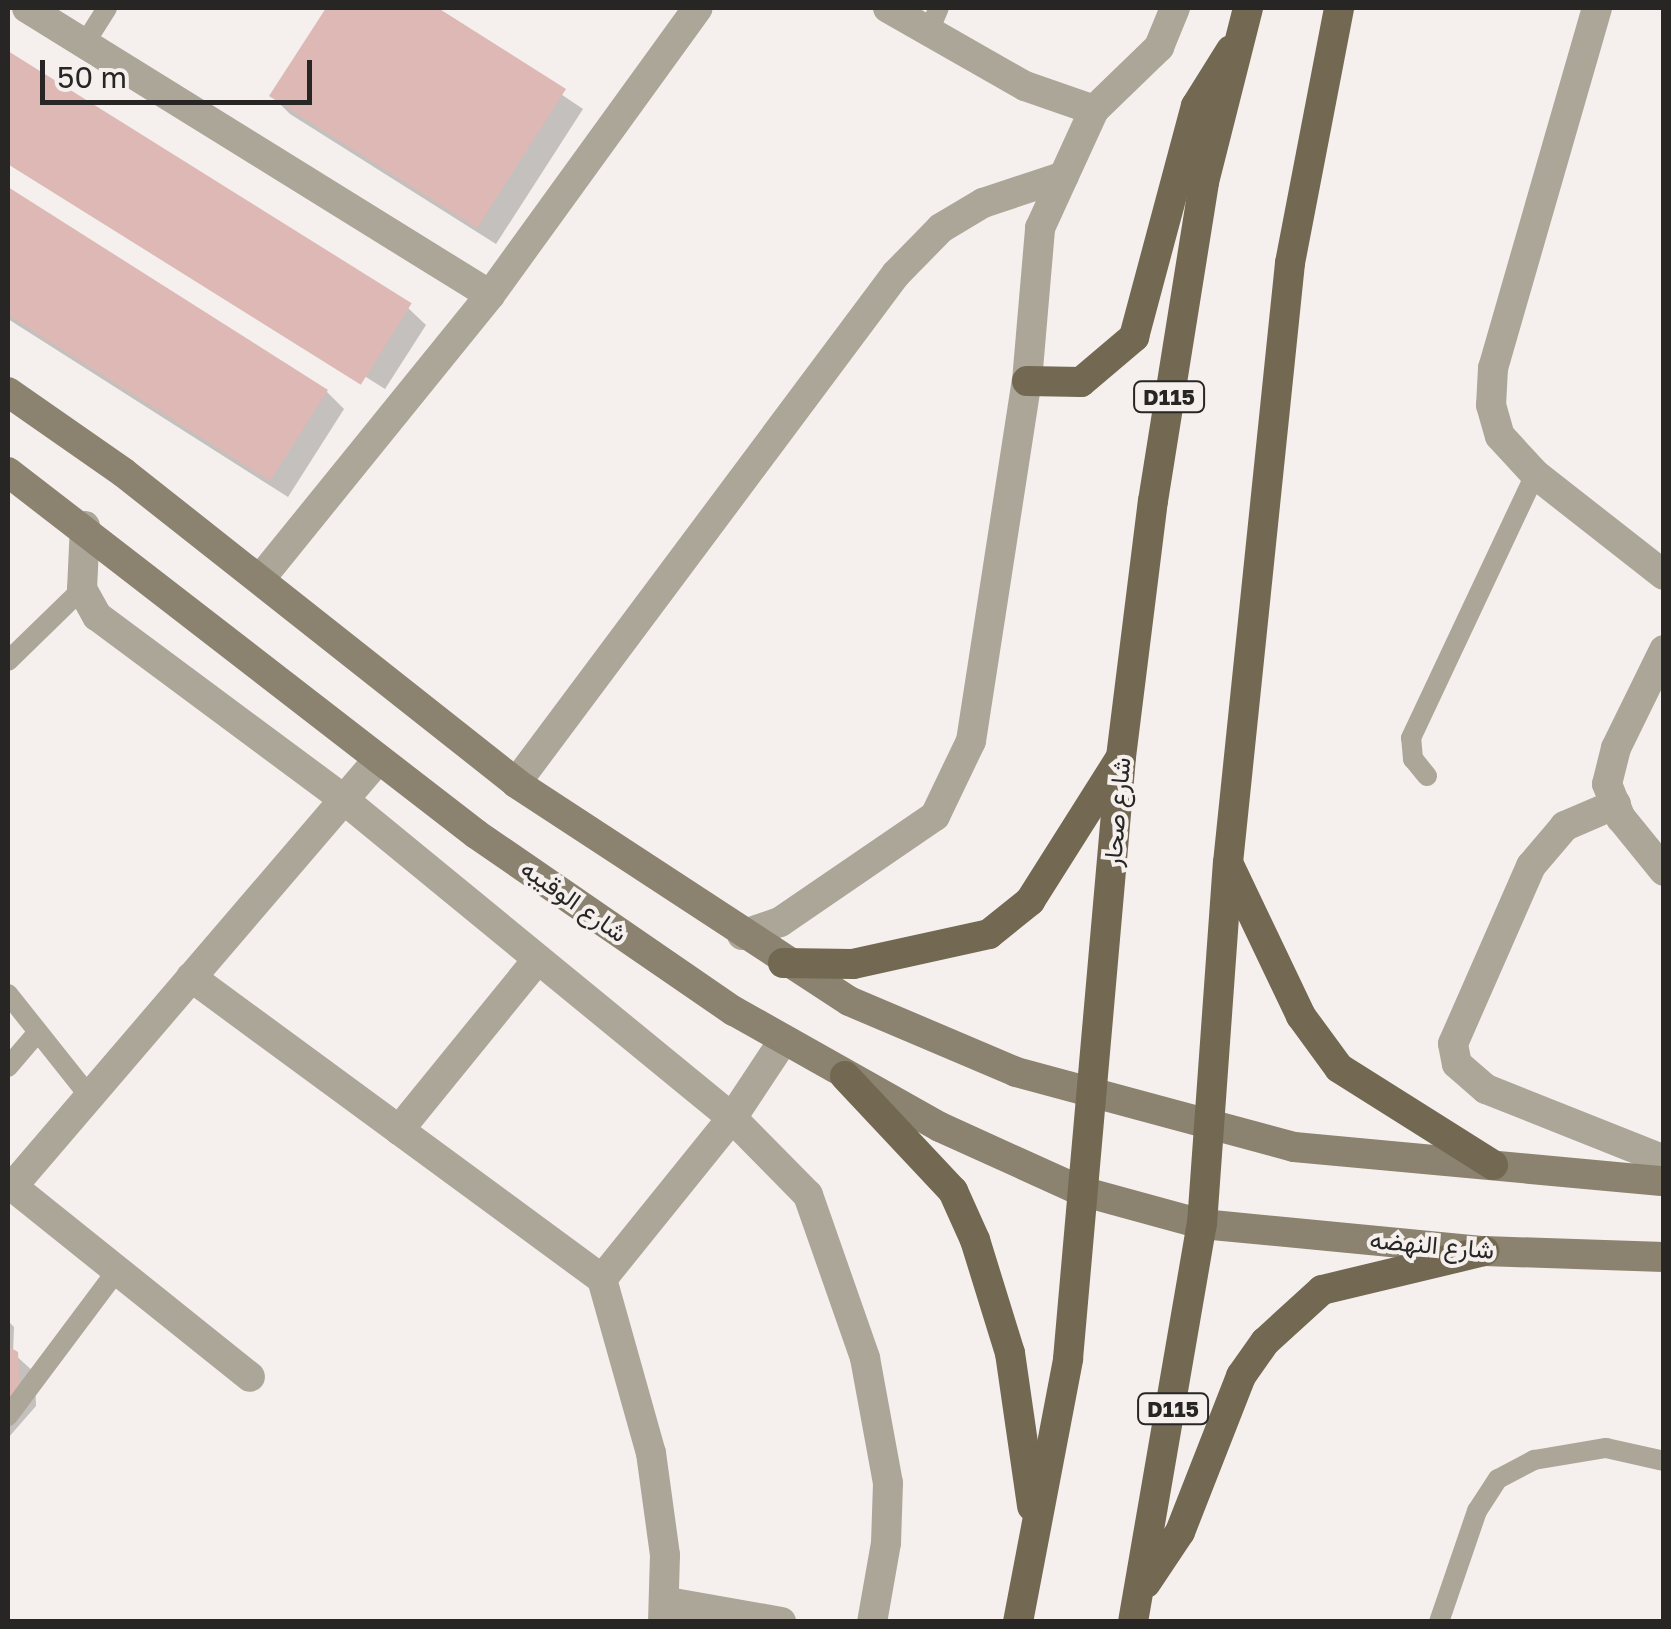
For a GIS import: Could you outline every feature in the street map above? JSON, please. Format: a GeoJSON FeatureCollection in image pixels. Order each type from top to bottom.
{"type":"FeatureCollection","features":[{"type":"Feature","properties":{"kind":"main road","name":"شارع صحار"},"geometry":{"type":"LineString","coordinates":[[1018,1622],[1068,1359],[1121,757],[1186,284],[1248,8]]}},
{"type":"Feature","properties":{"kind":"main road","name":"D115"},"geometry":{"type":"LineString","coordinates":[[1136,1608],[1202,1224],[1228,863],[1290,263],[1340,8]]}},
{"type":"Feature","properties":{"kind":"main road"},"geometry":{"type":"LineString","coordinates":[[1027,381],[1081,382],[1134,337],[1196,106],[1212,70],[1240,40]]}},
{"type":"Feature","properties":{"kind":"main road"},"geometry":{"type":"LineString","coordinates":[[8,392],[261,578],[416,709],[516,782],[742,935],[848,1001],[965,1052],[1092,1094],[1294,1147],[1664,1181]]}},
{"type":"Feature","properties":{"kind":"main road","name":"شارع الوقيبه"},"geometry":{"type":"LineString","coordinates":[[8,472],[85,526],[376,762],[783,1040],[845,1076],[1081,1191],[1202,1224]]}},
{"type":"Feature","properties":{"kind":"main road"},"geometry":{"type":"LineString","coordinates":[[783,962],[853,964],[989,934],[1030,900],[1121,757]]}},
{"type":"Feature","properties":{"kind":"main road"},"geometry":{"type":"LineString","coordinates":[[1228,863],[1301,1016],[1339,1068],[1493,1165]]}},
{"type":"Feature","properties":{"kind":"main road"},"geometry":{"type":"LineString","coordinates":[[845,1076],[953,1192],[975,1240],[1010,1353],[1036,1529]]}},
{"type":"Feature","properties":{"kind":"main road","name":"شارع النهضه"},"geometry":{"type":"LineString","coordinates":[[1202,1224],[1484,1251],[1664,1257]]}},
{"type":"Feature","properties":{"kind":"main road"},"geometry":{"type":"LineString","coordinates":[[1136,1608],[1180,1532],[1241,1376],[1264,1342],[1322,1290],[1484,1251]]}},
{"type":"Feature","properties":{"kind":"street"},"geometry":{"type":"LineString","coordinates":[[27,8],[490,295]]}},
{"type":"Feature","properties":{"kind":"street"},"geometry":{"type":"LineString","coordinates":[[261,578],[490,295],[698,8]]}},
{"type":"Feature","properties":{"kind":"street"},"geometry":{"type":"LineString","coordinates":[[888,8],[934,19],[1025,86],[1094,110]]}},
{"type":"Feature","properties":{"kind":"street"},"geometry":{"type":"LineString","coordinates":[[742,935],[780,922],[934,816],[971,741],[1027,381],[1040,228],[1094,110],[1159,47],[1175,8]]}},
{"type":"Feature","properties":{"kind":"street"},"geometry":{"type":"LineString","coordinates":[[1597,8],[1493,368],[1491,405],[1500,436],[1535,474],[1664,575]]}},
{"type":"Feature","properties":{"kind":"street"},"geometry":{"type":"LineString","coordinates":[[516,782],[896,274],[941,228],[983,203],[1064,176]]}},
{"type":"Feature","properties":{"kind":"street"},"geometry":{"type":"LineString","coordinates":[[85,526],[82,589],[97,616],[344,798],[732,1118],[808,1195],[865,1358],[888,1483],[872,1622]]}},
{"type":"Feature","properties":{"kind":"street"},"geometry":{"type":"LineString","coordinates":[[1664,650],[1616,748],[1607,784],[1644,854],[1664,871]]}},
{"type":"Feature","properties":{"kind":"street"},"geometry":{"type":"LineString","coordinates":[[250,1376],[115,1273],[10,1185],[376,762]]}},
{"type":"Feature","properties":{"kind":"street"},"geometry":{"type":"LineString","coordinates":[[1616,804],[1565,826],[1531,866],[1453,1044],[1457,1064],[1486,1089],[1664,1160]]}},
{"type":"Feature","properties":{"kind":"street"},"geometry":{"type":"LineString","coordinates":[[399,1130],[538,958]]}},
{"type":"Feature","properties":{"kind":"street"},"geometry":{"type":"LineString","coordinates":[[191,978],[602,1279],[651,1453],[666,1612],[781,1622]]}},
{"type":"Feature","properties":{"kind":"street"},"geometry":{"type":"LineString","coordinates":[[602,1279],[732,1118],[783,1040]]}},
{"type":"Feature","properties":{"kind":"lane"},"geometry":{"type":"LineString","coordinates":[[85,43],[107,8]]}},
{"type":"Feature","properties":{"kind":"lane"},"geometry":{"type":"LineString","coordinates":[[1427,776],[1412,759],[1411,738],[1535,474]]}},
{"type":"Feature","properties":{"kind":"lane"},"geometry":{"type":"LineString","coordinates":[[8,661],[82,589]]}},
{"type":"Feature","properties":{"kind":"lane"},"geometry":{"type":"LineString","coordinates":[[8,994],[89,1096]]}},
{"type":"Feature","properties":{"kind":"lane"},"geometry":{"type":"LineString","coordinates":[[8,1066],[38,1032]]}},
{"type":"Feature","properties":{"kind":"lane"},"geometry":{"type":"LineString","coordinates":[[8,1416],[115,1273]]}},
{"type":"Feature","properties":{"kind":"lane"},"geometry":{"type":"LineString","coordinates":[[1439,1622],[1477,1511],[1498,1478],[1534,1460],[1606,1448],[1664,1460]]}},
{"type":"Feature","properties":{"kind":"building"},"geometry":{"type":"Polygon","coordinates":[[[326,8],[438,8],[566,89],[477,228],[269,96],[326,8]]]}},
{"type":"Feature","properties":{"kind":"building"},"geometry":{"type":"Polygon","coordinates":[[[8,51],[412,303],[361,385],[8,164],[8,51]]]}},
{"type":"Feature","properties":{"kind":"building"},"geometry":{"type":"Polygon","coordinates":[[[8,187],[328,390],[270,481],[8,315],[8,187]]]}},
{"type":"Feature","properties":{"kind":"building"},"geometry":{"type":"Polygon","coordinates":[[[8,1346],[18,1352],[20,1388],[8,1401],[8,1346]]]}}]}
